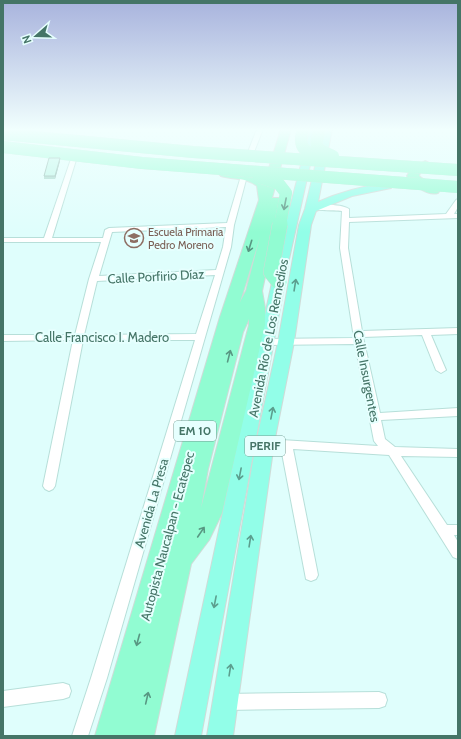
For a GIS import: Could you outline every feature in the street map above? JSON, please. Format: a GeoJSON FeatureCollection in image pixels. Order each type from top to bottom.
{"type":"FeatureCollection","features":[{"type":"Feature","properties":{"kind":"highway"},"geometry":{"type":"LineString","coordinates":[[107,163],[150,168],[458,187]]}},
{"type":"Feature","properties":{"kind":"highway"},"geometry":{"type":"LineString","coordinates":[[146,163],[269,179],[282,186],[286,198],[271,272],[279,282]]}},
{"type":"Feature","properties":{"kind":"highway"},"geometry":{"type":"LineString","coordinates":[[150,168],[174,163]]}},
{"type":"Feature","properties":{"kind":"highway"},"geometry":{"type":"LineString","coordinates":[[211,163],[212,168],[222,172],[259,180],[263,185],[264,198]]}},
{"type":"Feature","properties":{"kind":"highway","name":"Autopista Naucalpan - Ecatepec"},"geometry":{"type":"LineString","coordinates":[[110,736],[228,316],[264,198],[273,179],[277,163]]}},
{"type":"Feature","properties":{"kind":"highway","name":"Autopista Naucalpan - Ecatepec"},"geometry":{"type":"LineString","coordinates":[[139,736],[179,564],[198,469],[235,332],[254,291],[284,163]]}},
{"type":"Feature","properties":{"kind":"highway","name":"Avenida Río de Los Remedios"},"geometry":{"type":"LineString","coordinates":[[220,736],[265,444],[286,342],[305,225],[311,208],[308,163]]}},
{"type":"Feature","properties":{"kind":"highway","name":"Avenida Río de Los Remedios"},"geometry":{"type":"LineString","coordinates":[[188,736],[279,282],[309,181],[319,163]]}},
{"type":"Feature","properties":{"kind":"highway"},"geometry":{"type":"LineString","coordinates":[[351,163],[344,171],[346,175],[352,180],[368,185]]}},
{"type":"Feature","properties":{"kind":"highway"},"geometry":{"type":"LineString","coordinates":[[354,163],[458,170]]}},
{"type":"Feature","properties":{"kind":"highway"},"geometry":{"type":"LineString","coordinates":[[372,163],[389,166]]}},
{"type":"Feature","properties":{"kind":"highway"},"geometry":{"type":"LineString","coordinates":[[417,163],[458,166]]}},
{"type":"Feature","properties":{"kind":"highway"},"geometry":{"type":"LineString","coordinates":[[425,164],[415,171],[413,176],[419,183],[434,190]]}},
{"type":"Feature","properties":{"kind":"highway"},"geometry":{"type":"LineString","coordinates":[[309,181],[458,192]]}},
{"type":"Feature","properties":{"kind":"highway"},"geometry":{"type":"LineString","coordinates":[[311,208],[343,195],[387,186]]}},
{"type":"Feature","properties":{"kind":"highway","name":"Autopista Naucalpan - Ecatepec"},"geometry":{"type":"LineString","coordinates":[[179,564],[184,554],[201,533],[212,512],[257,325],[257,308],[254,291]]}},
{"type":"Feature","properties":{"kind":"street"},"geometry":{"type":"LineString","coordinates":[[47,240],[72,163]]}},
{"type":"Feature","properties":{"kind":"street","name":"Avenida La Presa"},"geometry":{"type":"LineString","coordinates":[[80,736],[99,678],[227,247],[230,225],[244,176]]}},
{"type":"Feature","properties":{"kind":"street"},"geometry":{"type":"LineString","coordinates":[[449,216],[458,201]]}},
{"type":"Feature","properties":{"kind":"street"},"geometry":{"type":"LineString","coordinates":[[311,208],[326,207],[345,209],[346,220],[458,216]]}},
{"type":"Feature","properties":{"kind":"street","name":"Calle Insurgentes"},"geometry":{"type":"LineString","coordinates":[[346,220],[344,248],[358,337],[380,441],[392,451],[458,553]]}},
{"type":"Feature","properties":{"kind":"street"},"geometry":{"type":"LineString","coordinates":[[49,486],[78,338],[93,279],[109,230],[230,225]]}},
{"type":"Feature","properties":{"kind":"street"},"geometry":{"type":"LineString","coordinates":[[3,240],[105,240]]}},
{"type":"Feature","properties":{"kind":"street","name":"Calle Porfirio Díaz"},"geometry":{"type":"LineString","coordinates":[[93,279],[219,272]]}},
{"type":"Feature","properties":{"kind":"street"},"geometry":{"type":"LineString","coordinates":[[266,342],[458,331]]}},
{"type":"Feature","properties":{"kind":"street"},"geometry":{"type":"LineString","coordinates":[[425,332],[441,370]]}},
{"type":"Feature","properties":{"kind":"street","name":"Calle Francisco I. Madero"},"geometry":{"type":"LineString","coordinates":[[3,338],[200,337]]}},
{"type":"Feature","properties":{"kind":"street"},"geometry":{"type":"LineString","coordinates":[[375,417],[458,412]]}},
{"type":"Feature","properties":{"kind":"street"},"geometry":{"type":"LineString","coordinates":[[265,444],[392,451],[458,452]]}},
{"type":"Feature","properties":{"kind":"street"},"geometry":{"type":"LineString","coordinates":[[286,444],[311,575]]}},
{"type":"Feature","properties":{"kind":"street"},"geometry":{"type":"LineString","coordinates":[[444,530],[458,530]]}},
{"type":"Feature","properties":{"kind":"street"},"geometry":{"type":"LineString","coordinates":[[3,699],[62,691]]}},
{"type":"Feature","properties":{"kind":"street"},"geometry":{"type":"LineString","coordinates":[[225,702],[379,700]]}},
{"type":"Feature","properties":{"kind":"building"},"geometry":{"type":"Polygon","coordinates":[[[47,163],[58,163],[55,176],[44,176],[47,163]]]}},
{"type":"Feature","properties":{"kind":"place","name":"Escuela Primaria Pedro Moreno"},"geometry":{"type":"Point","coordinates":[134,238]}}]}
